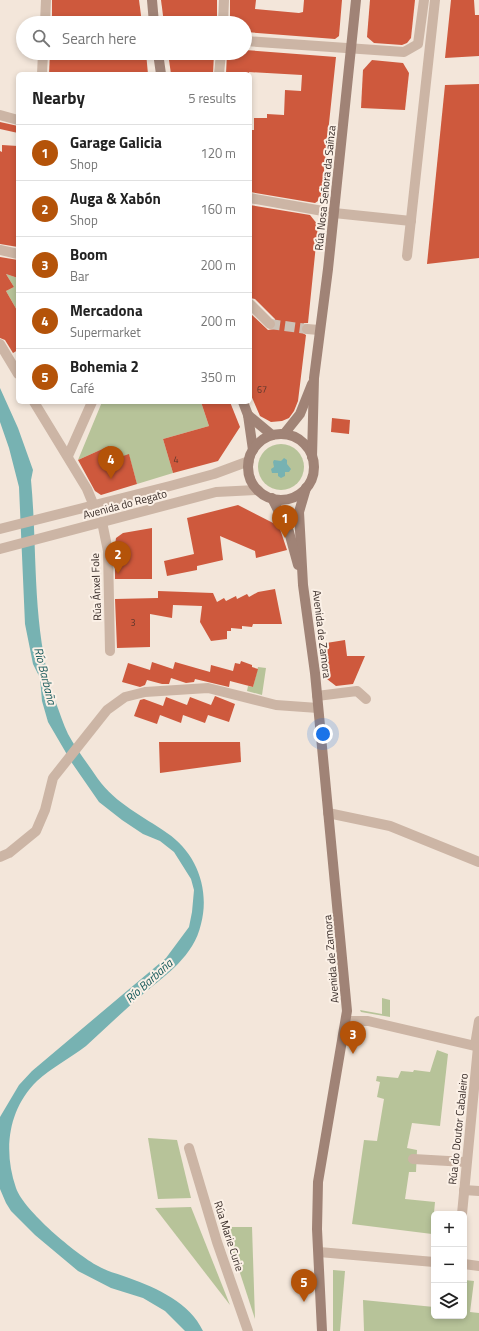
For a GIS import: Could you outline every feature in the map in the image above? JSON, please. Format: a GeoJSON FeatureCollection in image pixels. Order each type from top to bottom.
{"type":"FeatureCollection","features":[{"type":"Feature","properties":{"kind":"street"},"geometry":{"type":"LineString","coordinates":[[45,16],[46,0]]}},
{"type":"Feature","properties":{"kind":"street"},"geometry":{"type":"LineString","coordinates":[[152,0],[153,16]]}},
{"type":"Feature","properties":{"kind":"street"},"geometry":{"type":"LineString","coordinates":[[223,16],[224,0]]}},
{"type":"Feature","properties":{"kind":"street","name":"Rúa Nosa Señora da Saínza"},"geometry":{"type":"LineString","coordinates":[[314,378],[334,213],[356,0]]}},
{"type":"Feature","properties":{"kind":"street"},"geometry":{"type":"LineString","coordinates":[[252,42],[399,53],[412,49],[418,44],[424,0]]}},
{"type":"Feature","properties":{"kind":"street"},"geometry":{"type":"LineString","coordinates":[[407,256],[435,0]]}},
{"type":"Feature","properties":{"kind":"street"},"geometry":{"type":"LineString","coordinates":[[42,72],[43,60]]}},
{"type":"Feature","properties":{"kind":"street"},"geometry":{"type":"LineString","coordinates":[[159,60],[161,72]]}},
{"type":"Feature","properties":{"kind":"street"},"geometry":{"type":"LineString","coordinates":[[219,72],[220,60]]}},
{"type":"Feature","properties":{"kind":"street"},"geometry":{"type":"LineString","coordinates":[[0,115],[16,119]]}},
{"type":"Feature","properties":{"kind":"street"},"geometry":{"type":"LineString","coordinates":[[252,198],[334,213],[411,221]]}},
{"type":"Feature","properties":{"kind":"street"},"geometry":{"type":"LineString","coordinates":[[0,250],[16,254]]}},
{"type":"Feature","properties":{"kind":"street"},"geometry":{"type":"LineString","coordinates":[[252,306],[270,324]]}},
{"type":"Feature","properties":{"kind":"street"},"geometry":{"type":"LineString","coordinates":[[307,328],[319,330]]}},
{"type":"Feature","properties":{"kind":"street"},"geometry":{"type":"LineString","coordinates":[[0,344],[16,371]]}},
{"type":"Feature","properties":{"kind":"street"},"geometry":{"type":"LineString","coordinates":[[284,434],[300,414],[314,378]]}},
{"type":"Feature","properties":{"kind":"street"},"geometry":{"type":"LineString","coordinates":[[312,456],[304,442],[294,436],[284,434],[272,435],[259,442],[253,450],[249,461],[249,474],[258,490],[272,498],[282,500],[293,498],[306,488],[314,473],[312,456],[314,378]]}},
{"type":"Feature","properties":{"kind":"street"},"geometry":{"type":"LineString","coordinates":[[35,404],[68,456],[87,489],[94,506]]}},
{"type":"Feature","properties":{"kind":"street"},"geometry":{"type":"LineString","coordinates":[[68,456],[91,404]]}},
{"type":"Feature","properties":{"kind":"street"},"geometry":{"type":"LineString","coordinates":[[245,404],[248,415],[253,450]]}},
{"type":"Feature","properties":{"kind":"street"},"geometry":{"type":"LineString","coordinates":[[248,415],[272,435]]}},
{"type":"Feature","properties":{"kind":"street","name":"Avenida do Regato"},"geometry":{"type":"LineString","coordinates":[[0,530],[214,474],[249,461]]}},
{"type":"Feature","properties":{"kind":"street","name":"Avenida de Zamora"},"geometry":{"type":"LineString","coordinates":[[306,488],[299,512],[303,585],[317,696],[346,988],[347,1021],[331,1098],[318,1182],[317,1208],[322,1331]]}},
{"type":"Feature","properties":{"kind":"street","name":"Avenida do Regato"},"geometry":{"type":"LineString","coordinates":[[1,552],[102,522],[216,492],[258,490]]}},
{"type":"Feature","properties":{"kind":"street","name":"Avenida de Zamora"},"geometry":{"type":"LineString","coordinates":[[272,498],[289,532],[303,585]]}},
{"type":"Feature","properties":{"kind":"street","name":"Rúa Ánxel Fole"},"geometry":{"type":"LineString","coordinates":[[102,522],[108,551],[110,651]]}},
{"type":"Feature","properties":{"kind":"street"},"geometry":{"type":"LineString","coordinates":[[0,857],[9,853],[36,831],[45,810],[53,778],[89,731],[116,702],[134,694],[145,692],[208,688],[276,706],[318,708]]}},
{"type":"Feature","properties":{"kind":"street"},"geometry":{"type":"LineString","coordinates":[[317,696],[357,691],[366,699]]}},
{"type":"Feature","properties":{"kind":"street"},"geometry":{"type":"LineString","coordinates":[[328,813],[390,826],[479,862]]}},
{"type":"Feature","properties":{"kind":"street"},"geometry":{"type":"LineString","coordinates":[[347,1021],[368,1021],[477,1046]]}},
{"type":"Feature","properties":{"kind":"street","name":"Rúa do Doutor Cabaleiro"},"geometry":{"type":"LineString","coordinates":[[462,1211],[479,1021]]}},
{"type":"Feature","properties":{"kind":"street","name":"Rúa Marie Curie"},"geometry":{"type":"LineString","coordinates":[[189,1148],[217,1242],[248,1331]]}},
{"type":"Feature","properties":{"kind":"street"},"geometry":{"type":"LineString","coordinates":[[413,1159],[466,1162]]}},
{"type":"Feature","properties":{"kind":"street"},"geometry":{"type":"LineString","coordinates":[[464,1190],[479,1191]]}},
{"type":"Feature","properties":{"kind":"street"},"geometry":{"type":"LineString","coordinates":[[319,1252],[431,1262]]}},
{"type":"Feature","properties":{"kind":"street"},"geometry":{"type":"LineString","coordinates":[[467,1264],[479,1266]]}},
{"type":"Feature","properties":{"kind":"green space"},"geometry":{"type":"Polygon","coordinates":[[[6,274],[16,277],[16,308],[6,291],[14,287],[6,274]]]}},
{"type":"Feature","properties":{"kind":"green space"},"geometry":{"type":"Polygon","coordinates":[[[101,404],[202,404],[209,426],[163,439],[173,473],[137,484],[129,455],[114,459],[109,446],[78,460],[101,404]]]}},
{"type":"Feature","properties":{"kind":"green space"},"geometry":{"type":"Polygon","coordinates":[[[276,444],[286,444],[298,450],[303,458],[303,476],[298,484],[290,489],[276,490],[268,487],[261,480],[258,472],[258,462],[261,454],[268,447],[276,444]]]}},
{"type":"Feature","properties":{"kind":"green space"},"geometry":{"type":"Polygon","coordinates":[[[258,667],[266,668],[262,695],[247,691],[248,686],[253,687],[258,667]]]}},
{"type":"Feature","properties":{"kind":"green space"},"geometry":{"type":"Polygon","coordinates":[[[382,998],[390,1000],[390,1017],[361,1012],[360,1010],[382,1014],[382,998]]]}},
{"type":"Feature","properties":{"kind":"green space"},"geometry":{"type":"Polygon","coordinates":[[[437,1050],[448,1054],[440,1126],[412,1123],[407,1148],[417,1150],[416,1172],[409,1172],[405,1199],[435,1202],[434,1211],[431,1211],[431,1234],[352,1224],[364,1140],[377,1141],[384,1099],[377,1097],[380,1082],[376,1081],[377,1076],[398,1078],[401,1071],[413,1072],[414,1070],[430,1072],[437,1050]]]}},
{"type":"Feature","properties":{"kind":"green space"},"geometry":{"type":"Polygon","coordinates":[[[148,1138],[177,1140],[191,1198],[158,1199],[148,1138]]]}},
{"type":"Feature","properties":{"kind":"green space"},"geometry":{"type":"Polygon","coordinates":[[[191,1207],[230,1305],[155,1208],[191,1207]]]}},
{"type":"Feature","properties":{"kind":"green space"},"geometry":{"type":"Polygon","coordinates":[[[225,1227],[252,1227],[255,1319],[225,1227]]]}},
{"type":"Feature","properties":{"kind":"green space"},"geometry":{"type":"Polygon","coordinates":[[[333,1270],[345,1271],[340,1331],[333,1331],[333,1270]]]}},
{"type":"Feature","properties":{"kind":"green space"},"geometry":{"type":"Polygon","coordinates":[[[467,1280],[474,1281],[470,1312],[479,1313],[479,1331],[364,1331],[363,1300],[431,1307],[431,1319],[467,1319],[467,1280]]]}},
{"type":"Feature","properties":{"kind":"water","name":"Río Barbaña"},"geometry":{"type":"Polygon","coordinates":[[[0,388],[18,428],[33,470],[31,480],[39,620],[48,676],[56,703],[68,734],[98,779],[113,796],[121,803],[167,833],[186,851],[199,873],[204,898],[201,924],[197,935],[192,946],[178,964],[86,1046],[42,1076],[27,1092],[14,1117],[11,1131],[9,1145],[12,1174],[16,1188],[29,1208],[64,1242],[88,1260],[102,1268],[140,1282],[172,1298],[190,1312],[203,1331],[185,1331],[165,1311],[143,1298],[111,1288],[78,1271],[35,1235],[11,1211],[0,1189],[0,1117],[19,1085],[32,1071],[166,958],[189,927],[194,890],[191,879],[174,852],[160,841],[143,834],[122,820],[99,802],[72,763],[48,722],[42,701],[40,678],[33,664],[25,624],[19,487],[9,448],[0,422],[0,388]]]}},
{"type":"Feature","properties":{"kind":"water"},"geometry":{"type":"Polygon","coordinates":[[[284,458],[287,460],[287,464],[291,469],[289,472],[285,472],[285,476],[281,478],[278,476],[278,473],[272,473],[271,469],[274,467],[274,460],[281,461],[284,458]]]}},
{"type":"Feature","properties":{"kind":"building"},"geometry":{"type":"Polygon","coordinates":[[[52,0],[139,0],[141,16],[52,16],[52,0]]]}},
{"type":"Feature","properties":{"kind":"building"},"geometry":{"type":"Polygon","coordinates":[[[161,0],[217,0],[217,16],[163,16],[161,0]]]}},
{"type":"Feature","properties":{"kind":"building"},"geometry":{"type":"Polygon","coordinates":[[[230,0],[256,0],[255,9],[299,13],[303,12],[304,0],[342,0],[339,36],[335,39],[252,33],[252,16],[230,16],[230,0]]]}},
{"type":"Feature","properties":{"kind":"building"},"geometry":{"type":"Polygon","coordinates":[[[370,0],[415,0],[411,38],[407,43],[402,45],[374,43],[367,37],[370,0]]]}},
{"type":"Feature","properties":{"kind":"building"},"geometry":{"type":"Polygon","coordinates":[[[451,0],[474,0],[475,15],[479,15],[479,56],[445,58],[451,0]]]}},
{"type":"Feature","properties":{"kind":"building"},"geometry":{"type":"Polygon","coordinates":[[[252,51],[336,57],[321,199],[315,203],[252,192],[252,130],[254,130],[254,118],[267,118],[267,114],[284,115],[285,90],[301,91],[302,75],[226,72],[227,60],[252,60],[252,51]]]}},
{"type":"Feature","properties":{"kind":"building"},"geometry":{"type":"Polygon","coordinates":[[[50,60],[147,60],[148,72],[49,72],[50,60]]]}},
{"type":"Feature","properties":{"kind":"building"},"geometry":{"type":"Polygon","coordinates":[[[169,60],[214,60],[213,72],[171,72],[169,60]]]}},
{"type":"Feature","properties":{"kind":"building"},"geometry":{"type":"Polygon","coordinates":[[[372,60],[403,63],[409,73],[405,110],[361,108],[363,70],[372,60]]]}},
{"type":"Feature","properties":{"kind":"building"},"geometry":{"type":"Polygon","coordinates":[[[479,84],[479,258],[427,264],[445,85],[479,84]]]}},
{"type":"Feature","properties":{"kind":"building"},"geometry":{"type":"Polygon","coordinates":[[[0,122],[16,126],[16,133],[0,129],[0,122]]]}},
{"type":"Feature","properties":{"kind":"building"},"geometry":{"type":"Polygon","coordinates":[[[2,145],[16,146],[16,247],[0,244],[0,151],[2,152],[2,145]]]}},
{"type":"Feature","properties":{"kind":"building"},"geometry":{"type":"Polygon","coordinates":[[[252,205],[310,215],[318,225],[308,323],[304,323],[301,328],[301,332],[306,335],[298,401],[289,418],[282,421],[271,422],[260,416],[252,398],[252,315],[268,330],[274,329],[276,325],[275,319],[255,299],[252,298],[252,205]]]}},
{"type":"Feature","properties":{"kind":"building"},"geometry":{"type":"Polygon","coordinates":[[[0,257],[16,260],[16,277],[6,274],[14,287],[6,291],[16,308],[16,351],[13,353],[5,340],[0,338],[0,257]]]}},
{"type":"Feature","properties":{"kind":"building"},"geometry":{"type":"Polygon","coordinates":[[[202,404],[231,404],[240,427],[218,461],[173,473],[163,439],[209,426],[202,404]]]}},
{"type":"Feature","properties":{"kind":"building"},"geometry":{"type":"Polygon","coordinates":[[[332,418],[350,420],[349,434],[331,432],[332,418]]]}},
{"type":"Feature","properties":{"kind":"building"},"geometry":{"type":"Polygon","coordinates":[[[109,446],[114,459],[129,454],[137,484],[101,495],[95,491],[78,460],[109,446]]]}},
{"type":"Feature","properties":{"kind":"building"},"geometry":{"type":"Polygon","coordinates":[[[238,505],[279,526],[287,550],[256,558],[255,551],[220,536],[223,560],[197,566],[197,570],[167,576],[164,561],[194,554],[187,518],[238,505]]]}},
{"type":"Feature","properties":{"kind":"building"},"geometry":{"type":"Polygon","coordinates":[[[152,528],[152,579],[115,579],[116,538],[123,533],[152,528]]]}},
{"type":"Feature","properties":{"kind":"building"},"geometry":{"type":"Polygon","coordinates":[[[275,589],[282,624],[253,624],[252,627],[242,626],[242,629],[231,628],[231,631],[227,631],[227,639],[211,641],[200,622],[202,606],[173,605],[172,618],[150,614],[150,647],[117,648],[115,599],[158,598],[158,591],[213,593],[217,602],[224,598],[226,601],[236,596],[237,599],[247,594],[249,597],[258,592],[275,589]]]}},
{"type":"Feature","properties":{"kind":"building"},"geometry":{"type":"Polygon","coordinates":[[[345,640],[347,656],[365,656],[353,684],[336,686],[323,676],[320,644],[345,640]]]}},
{"type":"Feature","properties":{"kind":"building"},"geometry":{"type":"Polygon","coordinates":[[[241,661],[258,669],[253,687],[230,681],[229,687],[195,679],[194,682],[186,683],[171,678],[169,684],[162,684],[147,680],[145,685],[140,687],[122,682],[128,663],[150,670],[152,662],[173,669],[175,662],[210,672],[211,665],[233,671],[235,663],[240,664],[241,661]]]}},
{"type":"Feature","properties":{"kind":"building"},"geometry":{"type":"Polygon","coordinates":[[[215,696],[235,704],[229,722],[208,715],[205,723],[183,715],[181,723],[160,715],[157,724],[134,716],[140,700],[144,699],[163,706],[166,697],[187,705],[190,697],[211,705],[215,696]]]}},
{"type":"Feature","properties":{"kind":"building"},"geometry":{"type":"Polygon","coordinates":[[[159,742],[240,742],[241,762],[160,773],[159,742]]]}},
{"type":"Feature","properties":{"kind":"tunnel"},"geometry":{"type":"LineString","coordinates":[[270,324],[307,329]]}},
{"type":"Feature","properties":{"kind":"place","name":"Mercadona"},"geometry":{"type":"Point","coordinates":[111,479]}},
{"type":"Feature","properties":{"kind":"place","name":"Garage Galicia"},"geometry":{"type":"Point","coordinates":[285,538]}},
{"type":"Feature","properties":{"kind":"place","name":"Auga & Xabón"},"geometry":{"type":"Point","coordinates":[118,574]}},
{"type":"Feature","properties":{"kind":"place","name":"Boom"},"geometry":{"type":"Point","coordinates":[353,1054]}},
{"type":"Feature","properties":{"kind":"place","name":"Bohemia 2"},"geometry":{"type":"Point","coordinates":[304,1302]}}]}
